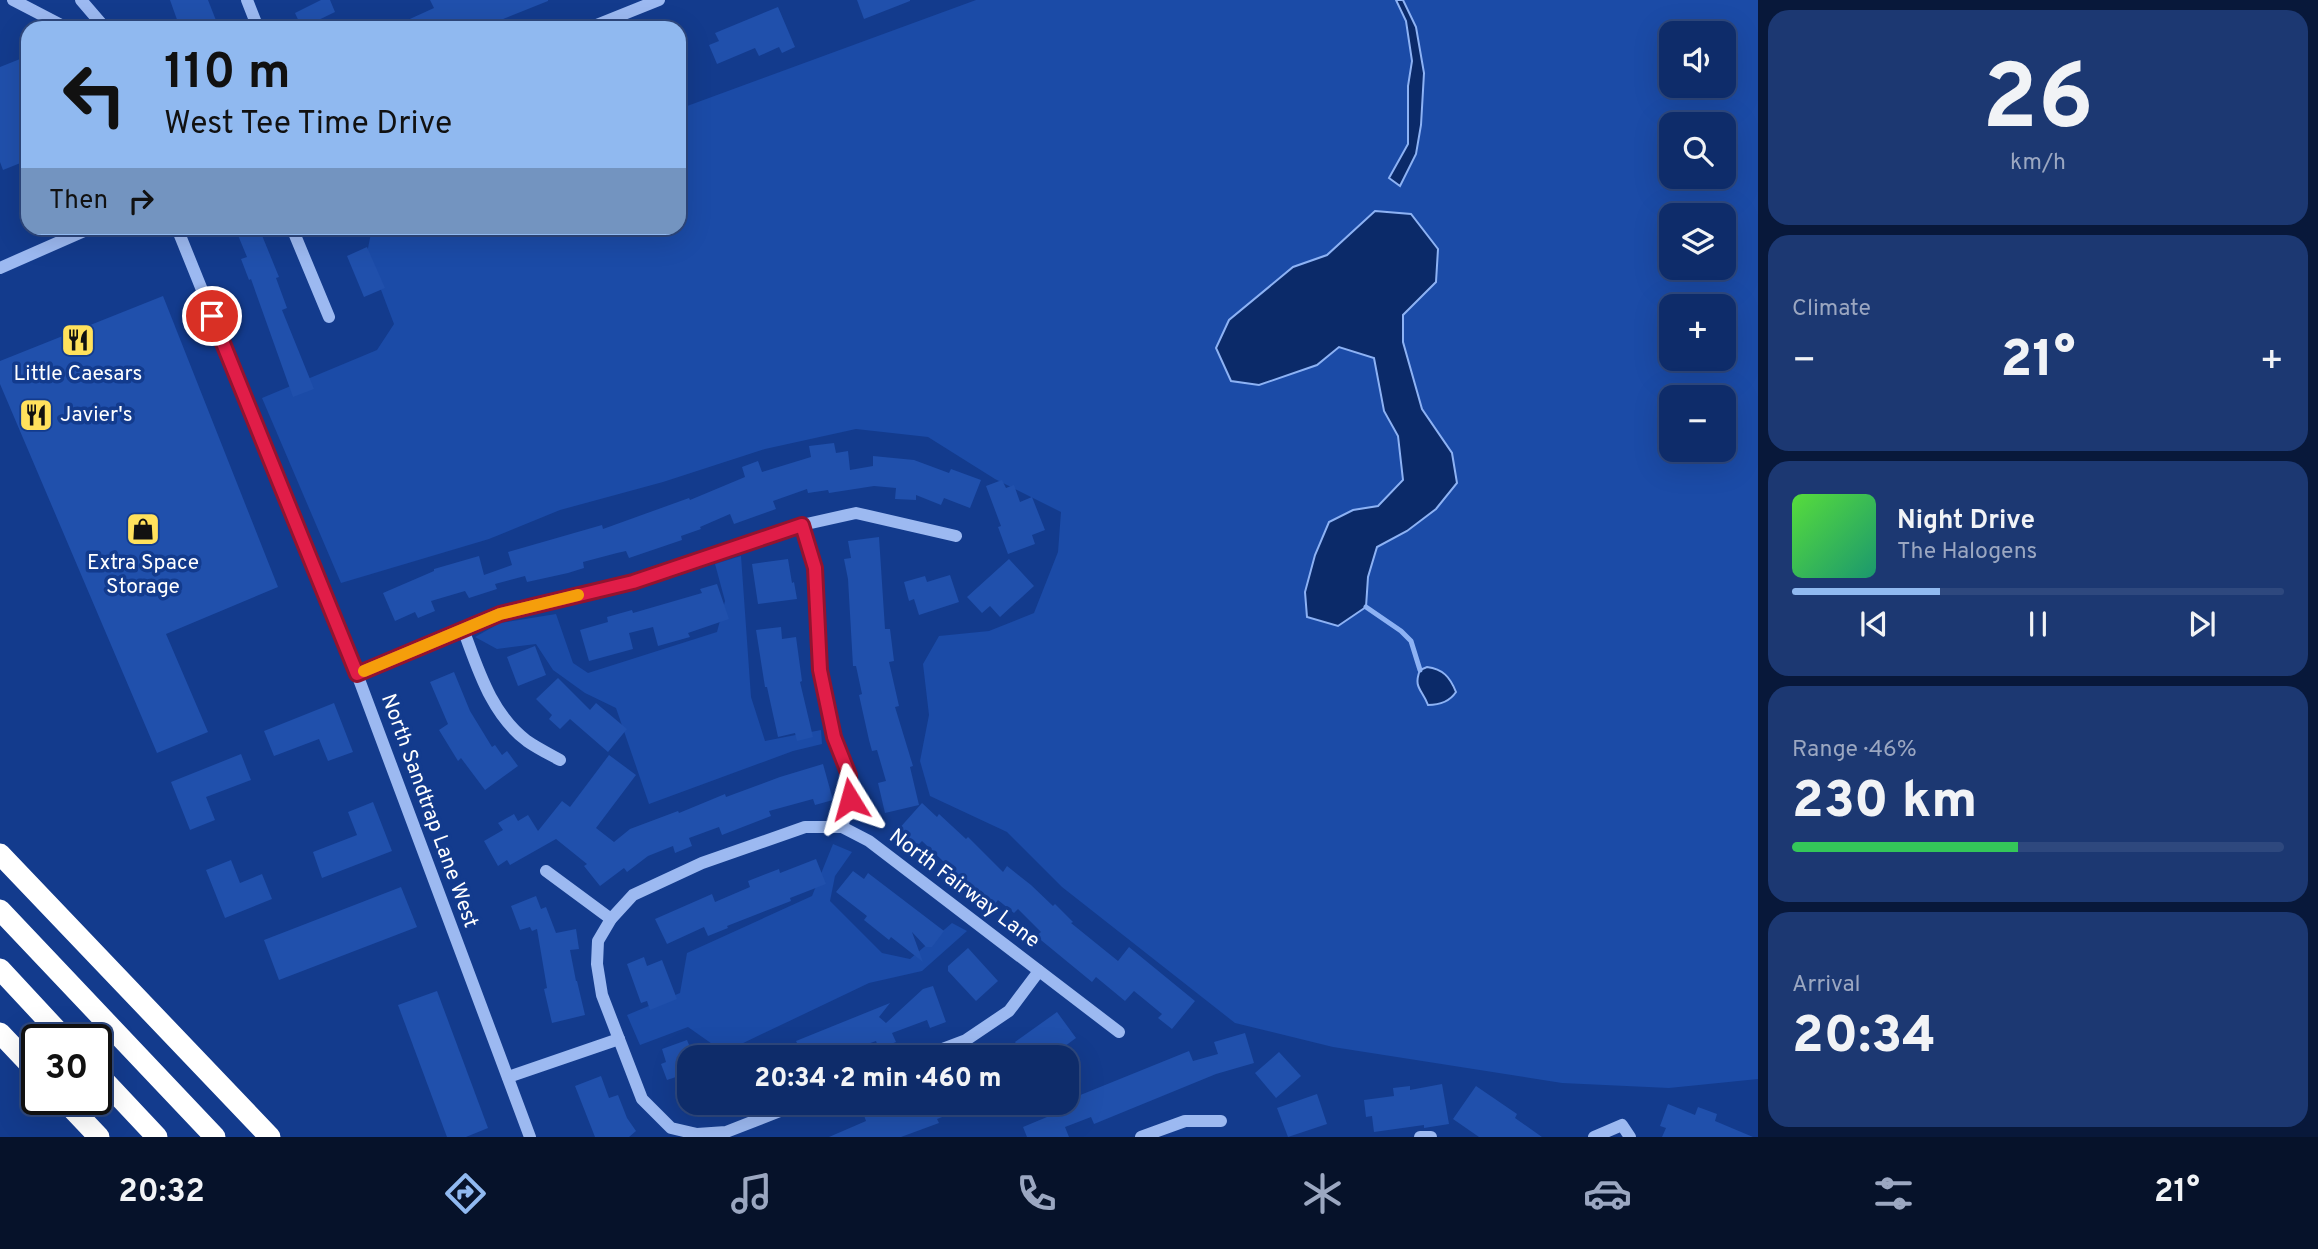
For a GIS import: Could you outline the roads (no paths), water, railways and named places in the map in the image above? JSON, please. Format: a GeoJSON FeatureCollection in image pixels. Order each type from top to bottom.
{"type":"FeatureCollection","features":[{"type":"Feature","properties":{"kind":"highway"},"geometry":{"type":"LineString","coordinates":[[0,854],[270,1137]]}},
{"type":"Feature","properties":{"kind":"highway"},"geometry":{"type":"LineString","coordinates":[[0,910],[215,1137]]}},
{"type":"Feature","properties":{"kind":"highway"},"geometry":{"type":"LineString","coordinates":[[0,970],[51,1024]]}},
{"type":"Feature","properties":{"kind":"highway"},"geometry":{"type":"LineString","coordinates":[[0,1033],[21,1055]]}},
{"type":"Feature","properties":{"kind":"highway"},"geometry":{"type":"LineString","coordinates":[[112,1089],[158,1137]]}},
{"type":"Feature","properties":{"kind":"highway"},"geometry":{"type":"LineString","coordinates":[[78,1115],[99,1137]]}},
{"type":"Feature","properties":{"kind":"street"},"geometry":{"type":"LineString","coordinates":[[13,0],[56,21]]}},
{"type":"Feature","properties":{"kind":"street"},"geometry":{"type":"LineString","coordinates":[[81,0],[99,21]]}},
{"type":"Feature","properties":{"kind":"street"},"geometry":{"type":"LineString","coordinates":[[247,0],[255,21]]}},
{"type":"Feature","properties":{"kind":"street"},"geometry":{"type":"LineString","coordinates":[[606,21],[659,0]]}},
{"type":"Feature","properties":{"kind":"street"},"geometry":{"type":"LineString","coordinates":[[0,268],[76,235]]}},
{"type":"Feature","properties":{"kind":"street","name":"North Sandtrap Lane West"},"geometry":{"type":"LineString","coordinates":[[180,235],[357,674],[530,1137]]}},
{"type":"Feature","properties":{"kind":"street"},"geometry":{"type":"LineString","coordinates":[[295,235],[329,317]]}},
{"type":"Feature","properties":{"kind":"street"},"geometry":{"type":"LineString","coordinates":[[357,674],[500,614],[633,582],[802,525],[856,513],[956,536]]}},
{"type":"Feature","properties":{"kind":"street"},"geometry":{"type":"LineString","coordinates":[[770,1115],[726,1132],[697,1134],[671,1128],[642,1099],[602,995],[597,964],[598,941],[611,919],[633,895],[702,863],[805,827],[842,827],[850,799],[849,775],[834,737],[820,670],[815,568],[802,525]]}},
{"type":"Feature","properties":{"kind":"street"},"geometry":{"type":"LineString","coordinates":[[463,629],[489,694],[507,722],[527,741],[560,760]]}},
{"type":"Feature","properties":{"kind":"street","name":"North Fairway Lane"},"geometry":{"type":"LineString","coordinates":[[842,827],[869,841],[1119,1032]]}},
{"type":"Feature","properties":{"kind":"street"},"geometry":{"type":"LineString","coordinates":[[546,871],[611,919]]}},
{"type":"Feature","properties":{"kind":"street"},"geometry":{"type":"LineString","coordinates":[[953,1045],[967,1040],[1009,1011],[1039,971]]}},
{"type":"Feature","properties":{"kind":"street"},"geometry":{"type":"LineString","coordinates":[[508,1077],[619,1039]]}},
{"type":"Feature","properties":{"kind":"street"},"geometry":{"type":"LineString","coordinates":[[1140,1137],[1185,1121],[1222,1121]]}},
{"type":"Feature","properties":{"kind":"street"},"geometry":{"type":"LineString","coordinates":[[1594,1137],[1622,1125],[1630,1137]]}},
{"type":"Feature","properties":{"kind":"street"},"geometry":{"type":"LineString","coordinates":[[1420,1137],[1431,1137]]}},
{"type":"Feature","properties":{"kind":"waterway"},"geometry":{"type":"LineString","coordinates":[[1366,607],[1411,641],[1420,670]]}},
{"type":"Feature","properties":{"kind":"place","name":"Little Caesars"},"geometry":{"type":"Point","coordinates":[78,340]}},
{"type":"Feature","properties":{"kind":"place","name":"Javier's"},"geometry":{"type":"Point","coordinates":[36,415]}},
{"type":"Feature","properties":{"kind":"place","name":"Extra Space Storage"},"geometry":{"type":"Point","coordinates":[143,529]}}]}
